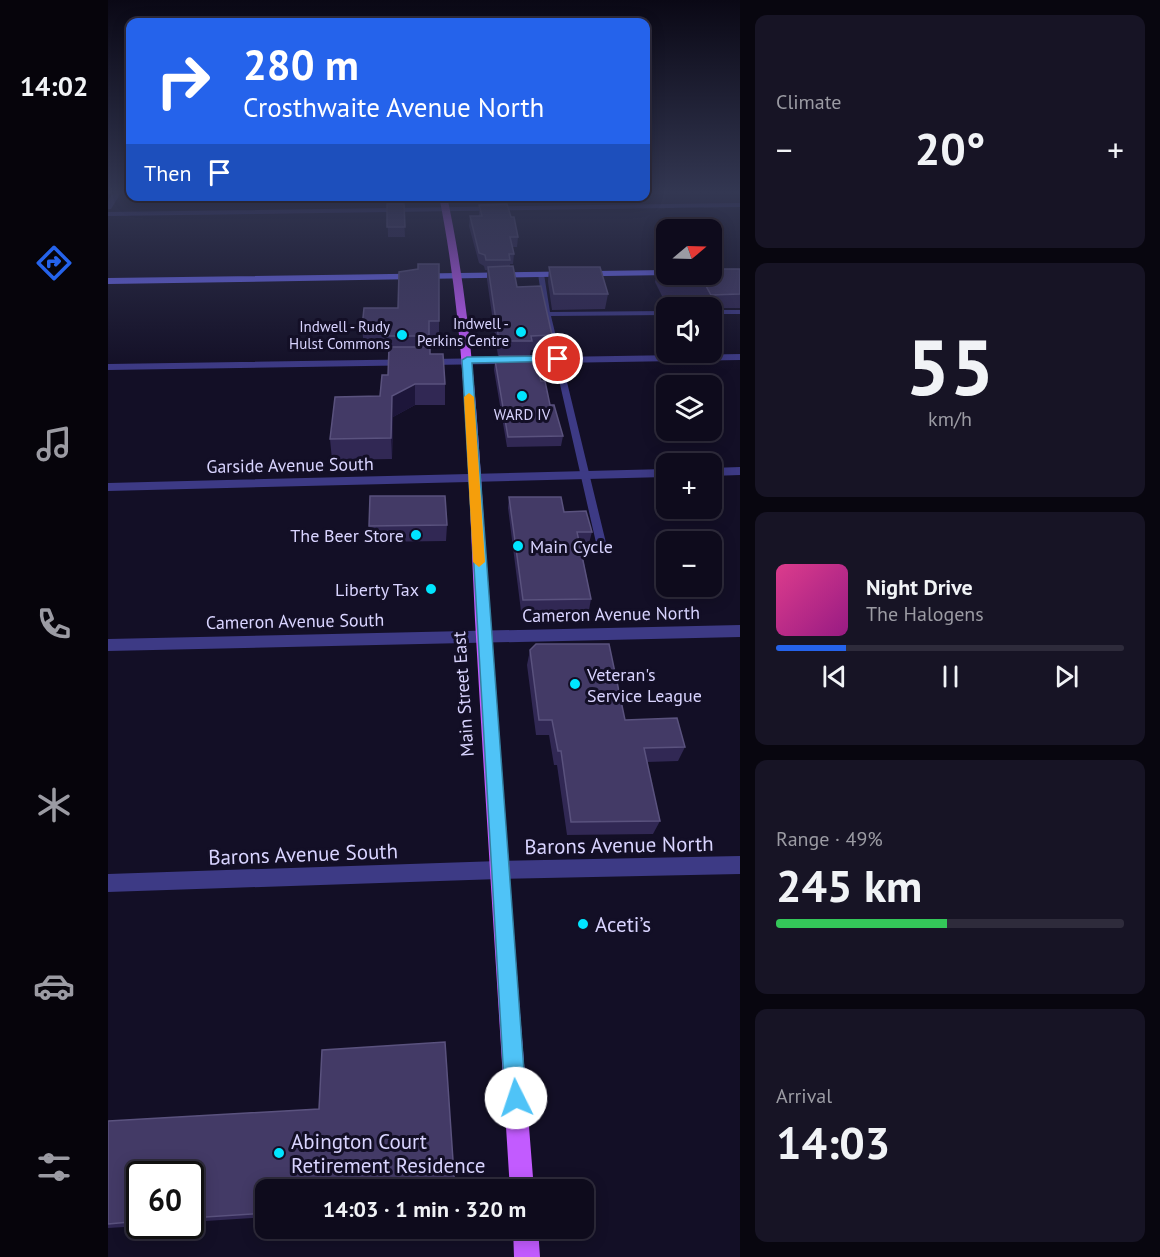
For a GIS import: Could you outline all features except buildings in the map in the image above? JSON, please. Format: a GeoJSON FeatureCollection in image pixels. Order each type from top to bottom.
{"type":"FeatureCollection","features":[{"type":"Feature","properties":{"kind":"main road","name":"Main Street East"},"geometry":{"type":"LineString","coordinates":[[454,253],[467,360],[521,1179]]}},
{"type":"Feature","properties":{"kind":"main road"},"geometry":{"type":"LineString","coordinates":[[108,281],[656,273]]}},
{"type":"Feature","properties":{"kind":"main road"},"geometry":{"type":"LineString","coordinates":[[526,1239],[527,1257]]}},
{"type":"Feature","properties":{"kind":"street"},"geometry":{"type":"LineString","coordinates":[[108,367],[740,357]]}},
{"type":"Feature","properties":{"kind":"street"},"geometry":{"type":"LineString","coordinates":[[722,472],[740,471]]}},
{"type":"Feature","properties":{"kind":"street","name":"Garside Avenue South"},"geometry":{"type":"LineString","coordinates":[[108,487],[656,473]]}},
{"type":"Feature","properties":{"kind":"street","name":"Cameron Avenue North"},"geometry":{"type":"LineString","coordinates":[[484,636],[740,631]]}},
{"type":"Feature","properties":{"kind":"street","name":"Cameron Avenue South"},"geometry":{"type":"LineString","coordinates":[[108,645],[484,636]]}},
{"type":"Feature","properties":{"kind":"street","name":"Barons Avenue North"},"geometry":{"type":"LineString","coordinates":[[499,870],[740,865]]}},
{"type":"Feature","properties":{"kind":"street","name":"Barons Avenue South"},"geometry":{"type":"LineString","coordinates":[[108,883],[499,870]]}},
{"type":"Feature","properties":{"kind":"lane"},"geometry":{"type":"LineString","coordinates":[[540,274],[547,314],[602,547]]}},
{"type":"Feature","properties":{"kind":"lane"},"geometry":{"type":"LineString","coordinates":[[722,312],[740,312]]}},
{"type":"Feature","properties":{"kind":"lane"},"geometry":{"type":"LineString","coordinates":[[547,314],[656,313]]}},
{"type":"Feature","properties":{"kind":"slow traffic"},"geometry":{"type":"LineString","coordinates":[[469,397],[479,562]]}},
{"type":"Feature","properties":{"kind":"place","name":"Indwell - Perkins Centre"},"geometry":{"type":"Point","coordinates":[521,332]}},
{"type":"Feature","properties":{"kind":"place","name":"Indwell - Rudy Hulst Commons"},"geometry":{"type":"Point","coordinates":[402,335]}},
{"type":"Feature","properties":{"kind":"place","name":"WARD IV"},"geometry":{"type":"Point","coordinates":[522,396]}},
{"type":"Feature","properties":{"kind":"place","name":"The Beer Store"},"geometry":{"type":"Point","coordinates":[416,535]}},
{"type":"Feature","properties":{"kind":"place","name":"Main Cycle"},"geometry":{"type":"Point","coordinates":[518,546]}},
{"type":"Feature","properties":{"kind":"place","name":"Liberty Tax"},"geometry":{"type":"Point","coordinates":[431,589]}},
{"type":"Feature","properties":{"kind":"place","name":"Veteran's Service League"},"geometry":{"type":"Point","coordinates":[575,684]}},
{"type":"Feature","properties":{"kind":"place","name":"Aceti’s"},"geometry":{"type":"Point","coordinates":[583,924]}},
{"type":"Feature","properties":{"kind":"place","name":"Abington Court Retirement Residence"},"geometry":{"type":"Point","coordinates":[279,1153]}},
{"type":"Feature","properties":{"kind":"route"},"geometry":{"type":"LineString","coordinates":[[516,1098],[467,360],[558,359]]}}]}
